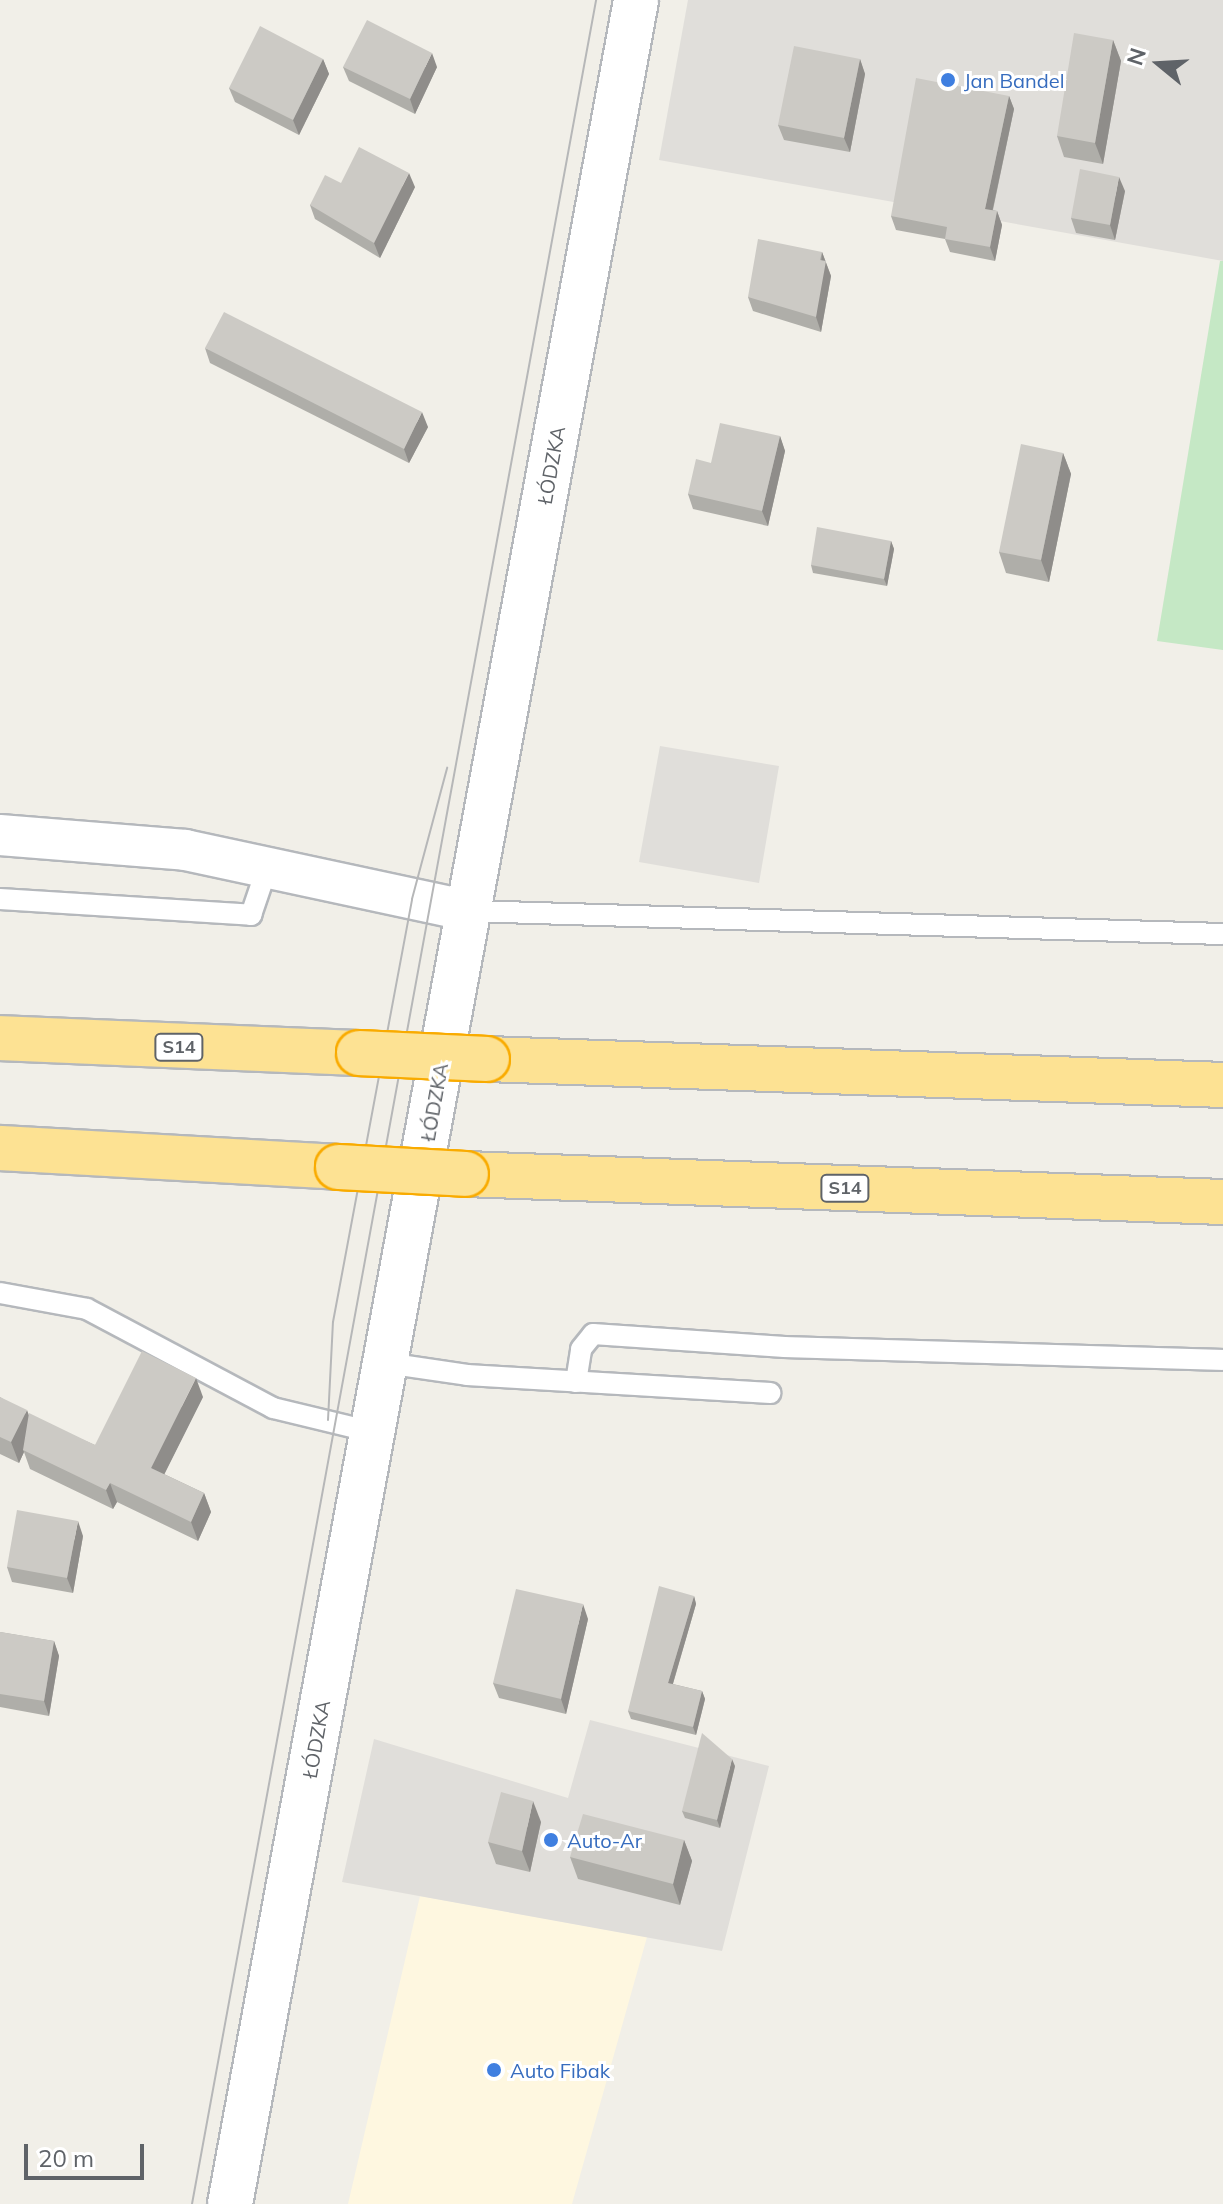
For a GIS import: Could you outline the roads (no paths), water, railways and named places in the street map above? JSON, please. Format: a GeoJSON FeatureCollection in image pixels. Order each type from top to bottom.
{"type":"FeatureCollection","features":[{"type":"Feature","properties":{"kind":"highway","name":"S14"},"geometry":{"type":"LineString","coordinates":[[0,1038],[1223,1085]]}},
{"type":"Feature","properties":{"kind":"highway","name":"S14"},"geometry":{"type":"LineString","coordinates":[[0,1148],[466,1174],[1223,1202]]}},
{"type":"Feature","properties":{"kind":"main road","name":"ŁÓDZKA"},"geometry":{"type":"LineString","coordinates":[[230,2204],[636,0]]}},
{"type":"Feature","properties":{"kind":"street"},"geometry":{"type":"LineString","coordinates":[[0,835],[117,841],[268,865],[469,911]]}},
{"type":"Feature","properties":{"kind":"lane"},"geometry":{"type":"LineString","coordinates":[[0,899],[251,915],[268,865]]}},
{"type":"Feature","properties":{"kind":"lane"},"geometry":{"type":"LineString","coordinates":[[469,911],[1223,934]]}},
{"type":"Feature","properties":{"kind":"lane"},"geometry":{"type":"LineString","coordinates":[[0,1293],[87,1309],[273,1408],[372,1432]]}},
{"type":"Feature","properties":{"kind":"lane"},"geometry":{"type":"LineString","coordinates":[[576,1382],[581,1349],[593,1334],[785,1347],[1223,1360]]}},
{"type":"Feature","properties":{"kind":"lane"},"geometry":{"type":"LineString","coordinates":[[386,1363],[576,1382],[770,1393]]}},
{"type":"Feature","properties":{"kind":"tram line"},"geometry":{"type":"LineString","coordinates":[[192,2204],[596,0]]}},
{"type":"Feature","properties":{"kind":"tram line"},"geometry":{"type":"LineString","coordinates":[[328,1420],[333,1322],[412,899],[447,768]]}},
{"type":"Feature","properties":{"kind":"place","name":"Jan Bandel"},"geometry":{"type":"Point","coordinates":[948,80]}},
{"type":"Feature","properties":{"kind":"place","name":"Auto-Ar"},"geometry":{"type":"Point","coordinates":[551,1840]}},
{"type":"Feature","properties":{"kind":"place","name":"Auto Fibak"},"geometry":{"type":"Point","coordinates":[494,2070]}}]}
